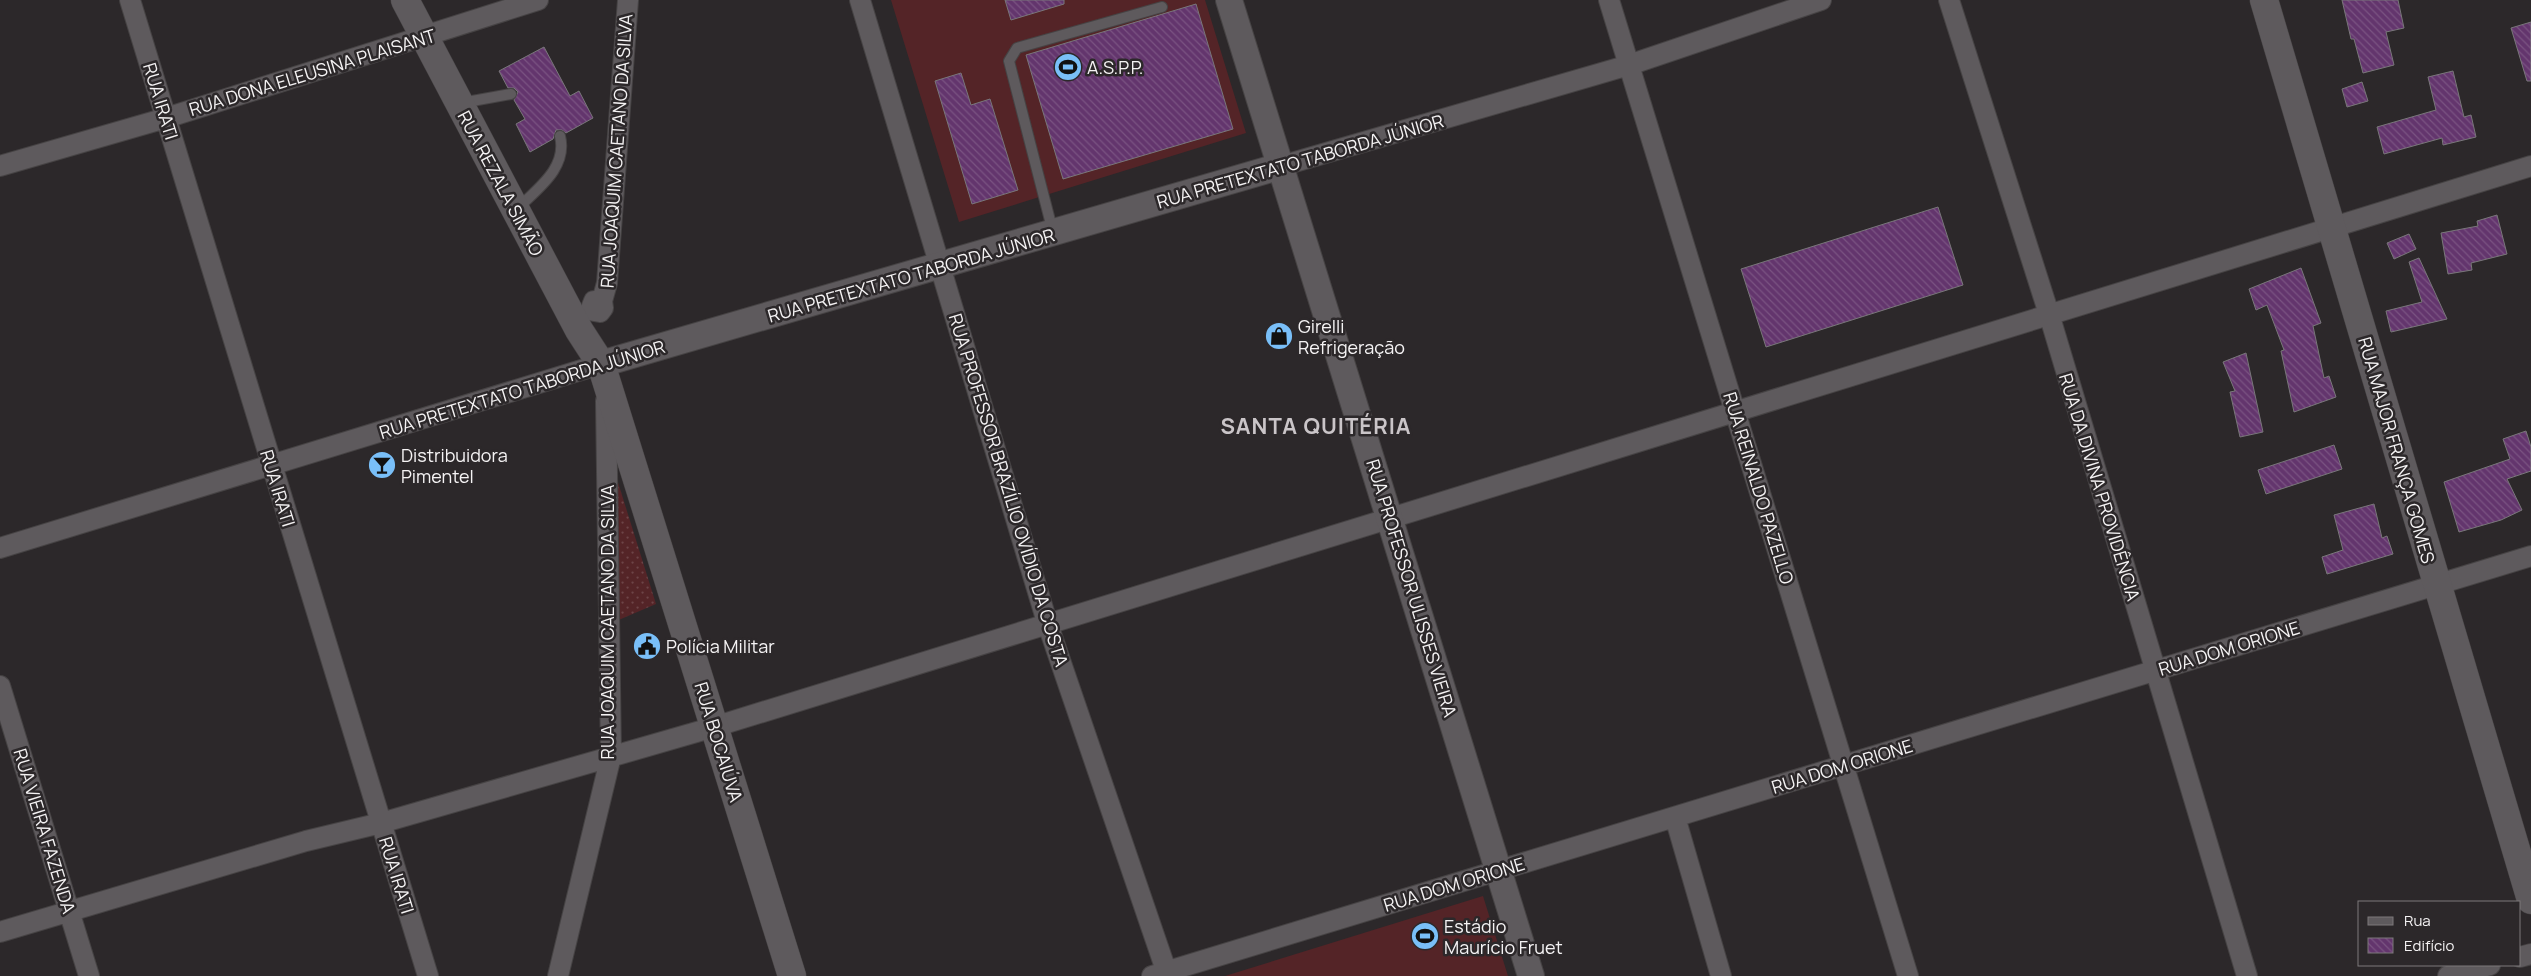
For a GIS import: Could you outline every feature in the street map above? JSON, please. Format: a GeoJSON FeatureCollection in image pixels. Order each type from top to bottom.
{"type":"FeatureCollection","features":[{"type":"Feature","properties":{"kind":"main road","name":"RUA REZALA SIMÃO"},"geometry":{"type":"LineString","coordinates":[[405,0],[423,38],[603,373]]}},
{"type":"Feature","properties":{"kind":"main road","name":"RUA MAJOR FRANÇA GOMES"},"geometry":{"type":"LineString","coordinates":[[2264,0],[2333,227],[2436,585],[2531,900]]}},
{"type":"Feature","properties":{"kind":"main road","name":"RUA BOCAIÚVA"},"geometry":{"type":"LineString","coordinates":[[603,373],[792,976]]}},
{"type":"Feature","properties":{"kind":"street","name":"RUA IRATI"},"geometry":{"type":"LineString","coordinates":[[130,0],[428,976]]}},
{"type":"Feature","properties":{"kind":"street","name":"RUA DONA ELEUSINA PLAISANT"},"geometry":{"type":"LineString","coordinates":[[0,166],[166,118],[538,0]]}},
{"type":"Feature","properties":{"kind":"street","name":"RUA JOAQUIM CAETANO DA SILVA"},"geometry":{"type":"LineString","coordinates":[[602,300],[607,283],[628,0]]}},
{"type":"Feature","properties":{"kind":"street","name":"RUA PROFESSOR BRAZÍLIO OVÍDIO DA COSTA"},"geometry":{"type":"LineString","coordinates":[[860,0],[1047,622],[1163,974]]}},
{"type":"Feature","properties":{"kind":"street","name":"RUA PROFESSOR ULISSES VIEIRA"},"geometry":{"type":"LineString","coordinates":[[1230,0],[1531,976]]}},
{"type":"Feature","properties":{"kind":"street","name":"RUA REINALDO PAZELLO"},"geometry":{"type":"LineString","coordinates":[[1609,0],[1908,976]]}},
{"type":"Feature","properties":{"kind":"street","name":"RUA PRETEXTATO TABORDA JÚNIOR"},"geometry":{"type":"LineString","coordinates":[[0,548],[271,466],[603,373],[940,266],[1629,65],[1821,0]]}},
{"type":"Feature","properties":{"kind":"street","name":"RUA DA DIVINA PROVIDÊNCIA"},"geometry":{"type":"LineString","coordinates":[[1948,0],[2049,314],[2247,976]]}},
{"type":"Feature","properties":{"kind":"street"},"geometry":{"type":"LineString","coordinates":[[0,932],[306,841],[381,823],[714,727],[1047,622],[2531,166]]}},
{"type":"Feature","properties":{"kind":"street","name":"RUA JOAQUIM CAETANO DA SILVA"},"geometry":{"type":"LineString","coordinates":[[558,976],[610,756],[603,373]]}},
{"type":"Feature","properties":{"kind":"street","name":"RUA DOM ORIONE"},"geometry":{"type":"LineString","coordinates":[[1163,974],[2531,556]]}},
{"type":"Feature","properties":{"kind":"street","name":"RUA VIEIRA FAZENDA"},"geometry":{"type":"LineString","coordinates":[[0,686],[89,976]]}},
{"type":"Feature","properties":{"kind":"street"},"geometry":{"type":"LineString","coordinates":[[1675,817],[1721,976]]}},
{"type":"Feature","properties":{"kind":"street"},"geometry":{"type":"LineString","coordinates":[[2448,976],[2486,966]]}},
{"type":"Feature","properties":{"kind":"lane"},"geometry":{"type":"LineString","coordinates":[[1053,233],[1009,61],[1017,48],[1162,6]]}},
{"type":"Feature","properties":{"kind":"lane"},"geometry":{"type":"LineString","coordinates":[[459,104],[512,94]]}},
{"type":"Feature","properties":{"kind":"lane"},"geometry":{"type":"LineString","coordinates":[[516,210],[557,167],[562,146],[560,136]]}},
{"type":"Feature","properties":{"kind":"shaded area","name":"A.S.P.P."},"geometry":{"type":"Polygon","coordinates":[[[891,0],[1205,0],[1246,133],[959,222],[891,0]]]}},
{"type":"Feature","properties":{"kind":"shaded area"},"geometry":{"type":"Polygon","coordinates":[[[616,476],[656,604],[614,622],[616,476]]]}},
{"type":"Feature","properties":{"kind":"shaded area","name":"Estádio Maurício Fruet"},"geometry":{"type":"Polygon","coordinates":[[[1483,896],[1508,976],[1225,976],[1483,896]]]}},
{"type":"Feature","properties":{"kind":"building"},"geometry":{"type":"Polygon","coordinates":[[[1005,0],[1064,0],[1064,4],[1011,20],[1005,0]]]}},
{"type":"Feature","properties":{"kind":"building"},"geometry":{"type":"Polygon","coordinates":[[[2342,0],[2398,0],[2404,28],[2386,32],[2394,65],[2363,73],[2354,39],[2351,39],[2342,0]]]}},
{"type":"Feature","properties":{"kind":"building"},"geometry":{"type":"Polygon","coordinates":[[[1196,4],[1233,129],[1063,179],[1026,55],[1196,4]]]}},
{"type":"Feature","properties":{"kind":"building"},"geometry":{"type":"Polygon","coordinates":[[[2531,22],[2531,81],[2527,81],[2511,28],[2531,22]]]}},
{"type":"Feature","properties":{"kind":"building"},"geometry":{"type":"Polygon","coordinates":[[[544,47],[570,96],[579,91],[593,118],[566,133],[562,130],[556,130],[553,139],[530,152],[516,124],[525,119],[514,100],[518,92],[514,88],[508,88],[499,71],[544,47]]]}},
{"type":"Feature","properties":{"kind":"building"},"geometry":{"type":"Polygon","coordinates":[[[2453,71],[2464,117],[2471,115],[2476,137],[2443,145],[2442,138],[2384,154],[2377,127],[2436,110],[2428,77],[2453,71]]]}},
{"type":"Feature","properties":{"kind":"building"},"geometry":{"type":"Polygon","coordinates":[[[961,73],[971,105],[990,99],[1018,190],[972,204],[935,81],[961,73]]]}},
{"type":"Feature","properties":{"kind":"building"},"geometry":{"type":"Polygon","coordinates":[[[2362,82],[2368,101],[2347,107],[2342,89],[2362,82]]]}},
{"type":"Feature","properties":{"kind":"building"},"geometry":{"type":"Polygon","coordinates":[[[1938,207],[1963,285],[1766,347],[1741,269],[1938,207]]]}},
{"type":"Feature","properties":{"kind":"building"},"geometry":{"type":"Polygon","coordinates":[[[2497,215],[2507,254],[2471,263],[2472,270],[2448,274],[2441,233],[2478,226],[2477,221],[2497,215]]]}},
{"type":"Feature","properties":{"kind":"building"},"geometry":{"type":"Polygon","coordinates":[[[2409,234],[2416,249],[2394,259],[2387,243],[2409,234]]]}},
{"type":"Feature","properties":{"kind":"building"},"geometry":{"type":"Polygon","coordinates":[[[2419,258],[2447,319],[2391,332],[2386,311],[2422,302],[2409,262],[2419,258]]]}},
{"type":"Feature","properties":{"kind":"building"},"geometry":{"type":"Polygon","coordinates":[[[2301,268],[2321,323],[2313,326],[2324,378],[2329,376],[2336,397],[2294,412],[2281,351],[2284,350],[2267,305],[2256,310],[2249,289],[2301,268]]]}},
{"type":"Feature","properties":{"kind":"building"},"geometry":{"type":"Polygon","coordinates":[[[2246,353],[2263,432],[2240,437],[2230,392],[2235,391],[2223,362],[2246,353]]]}},
{"type":"Feature","properties":{"kind":"building"},"geometry":{"type":"Polygon","coordinates":[[[2526,431],[2531,447],[2531,471],[2507,479],[2522,510],[2501,520],[2459,532],[2444,482],[2510,459],[2503,439],[2526,431]]]}},
{"type":"Feature","properties":{"kind":"building"},"geometry":{"type":"Polygon","coordinates":[[[2334,445],[2342,469],[2266,494],[2258,470],[2334,445]]]}},
{"type":"Feature","properties":{"kind":"building"},"geometry":{"type":"Polygon","coordinates":[[[2374,504],[2382,538],[2387,536],[2393,554],[2327,574],[2322,557],[2343,550],[2334,515],[2374,504]]]}},
{"type":"Feature","properties":{"kind":"place","name":"A.S.P.P."},"geometry":{"type":"Point","coordinates":[1068,67]}},
{"type":"Feature","properties":{"kind":"place","name":"Girelli Refrigeração"},"geometry":{"type":"Point","coordinates":[1279,336]}},
{"type":"Feature","properties":{"kind":"place","name":"Distribuidora Pimentel"},"geometry":{"type":"Point","coordinates":[382,465]}},
{"type":"Feature","properties":{"kind":"place","name":"Polícia Militar"},"geometry":{"type":"Point","coordinates":[647,646]}},
{"type":"Feature","properties":{"kind":"place","name":"Estádio Maurício Fruet"},"geometry":{"type":"Point","coordinates":[1425,936]}},
{"type":"Feature","properties":{"kind":"district","name":"SANTA QUITÉRIA"},"geometry":{"type":"Point","coordinates":[1316,426]}}]}
